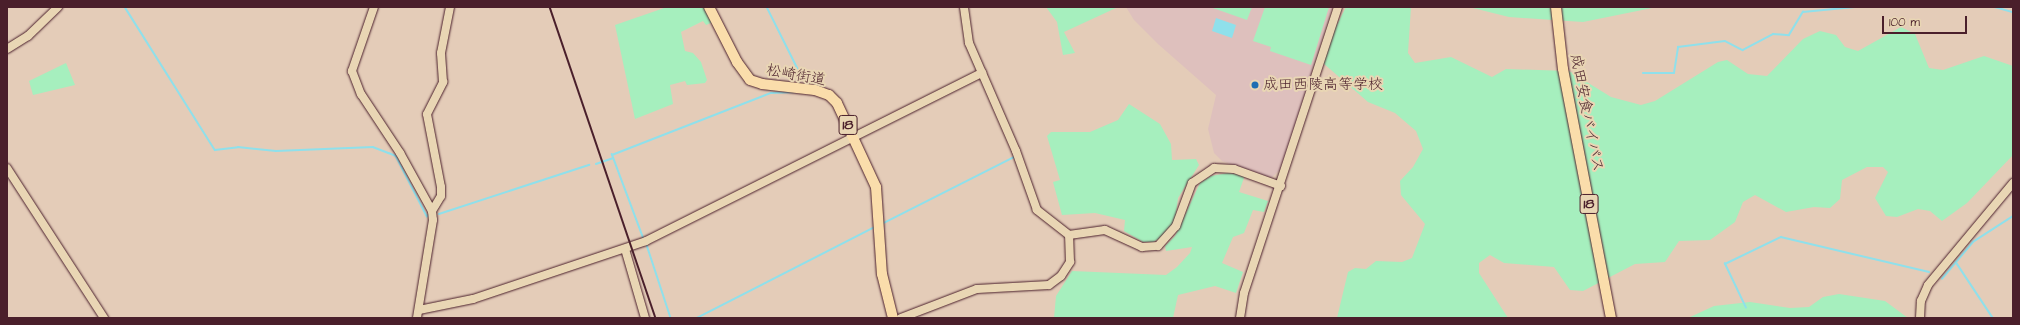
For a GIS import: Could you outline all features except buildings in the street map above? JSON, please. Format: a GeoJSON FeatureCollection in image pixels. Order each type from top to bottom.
{"type":"FeatureCollection","features":[{"type":"Feature","properties":{"kind":"main road","name":"松崎街道"},"geometry":{"type":"LineString","coordinates":[[709,7],[737,62],[750,80],[829,95],[836,103],[876,187],[882,274],[893,318]]}},
{"type":"Feature","properties":{"kind":"main road","name":"成田安食バイパス"},"geometry":{"type":"LineString","coordinates":[[1556,7],[1566,89],[1611,318]]}},
{"type":"Feature","properties":{"kind":"street"},"geometry":{"type":"LineString","coordinates":[[7,49],[28,36],[58,7]]}},
{"type":"Feature","properties":{"kind":"street"},"geometry":{"type":"LineString","coordinates":[[374,7],[353,62],[353,76],[432,211]]}},
{"type":"Feature","properties":{"kind":"street"},"geometry":{"type":"LineString","coordinates":[[450,7],[441,53],[443,82],[427,114],[441,187],[440,196],[432,211],[432,233],[418,294],[418,314],[473,299],[646,241],[853,136],[982,73]]}},
{"type":"Feature","properties":{"kind":"street"},"geometry":{"type":"LineString","coordinates":[[964,7],[969,43],[1016,151],[1037,210],[1069,235],[1105,230],[1142,247],[1158,246],[1176,226],[1192,183],[1214,168],[1234,169],[1281,186]]}},
{"type":"Feature","properties":{"kind":"street"},"geometry":{"type":"LineString","coordinates":[[1240,318],[1244,293],[1281,186],[1338,7]]}},
{"type":"Feature","properties":{"kind":"street"},"geometry":{"type":"LineString","coordinates":[[7,168],[104,318]]}},
{"type":"Feature","properties":{"kind":"street"},"geometry":{"type":"LineString","coordinates":[[1920,318],[1921,301],[1928,285],[2013,183]]}},
{"type":"Feature","properties":{"kind":"street"},"geometry":{"type":"LineString","coordinates":[[901,318],[977,289],[1050,285],[1069,266],[1069,235]]}},
{"type":"Feature","properties":{"kind":"street"},"geometry":{"type":"LineString","coordinates":[[625,249],[645,318]]}},
{"type":"Feature","properties":{"kind":"shaded area","name":"成田西陵高等学校"},"geometry":{"type":"Polygon","coordinates":[[[1126,7],[1332,7],[1282,168],[1271,178],[1222,161],[1214,153],[1208,129],[1216,95],[1158,44],[1134,20],[1126,7]]]}},
{"type":"Feature","properties":{"kind":"green space"},"geometry":{"type":"Polygon","coordinates":[[[667,7],[705,7],[713,22],[706,25],[703,21],[681,32],[685,51],[693,53],[701,62],[707,80],[705,83],[687,85],[685,81],[670,85],[673,104],[635,119],[615,25],[667,7]]]}},
{"type":"Feature","properties":{"kind":"green space"},"geometry":{"type":"Polygon","coordinates":[[[1046,7],[1116,8],[1064,32],[1075,53],[1063,55],[1057,22],[1046,7]]]}},
{"type":"Feature","properties":{"kind":"green space"},"geometry":{"type":"Polygon","coordinates":[[[1210,7],[1252,7],[1247,20],[1210,7]]]}},
{"type":"Feature","properties":{"kind":"green space"},"geometry":{"type":"Polygon","coordinates":[[[1265,7],[1329,7],[1311,65],[1270,51],[1271,47],[1253,41],[1265,7]]]}},
{"type":"Feature","properties":{"kind":"green space"},"geometry":{"type":"Polygon","coordinates":[[[1346,7],[1411,7],[1408,53],[1415,63],[1451,57],[1492,77],[1506,69],[1569,71],[1611,97],[1641,105],[1655,101],[1718,62],[1727,60],[1748,74],[1767,76],[1803,39],[1820,31],[1836,35],[1845,47],[1858,51],[1901,27],[1915,34],[1929,68],[1943,70],[1984,56],[2013,66],[2013,155],[1967,203],[1942,221],[1930,211],[1918,209],[1897,217],[1886,216],[1875,198],[1888,172],[1883,167],[1867,167],[1842,180],[1840,199],[1830,208],[1814,207],[1786,212],[1755,195],[1743,202],[1735,222],[1710,240],[1679,241],[1665,262],[1635,264],[1583,291],[1570,290],[1554,267],[1504,263],[1490,255],[1479,263],[1479,273],[1508,318],[1337,318],[1348,272],[1355,268],[1366,269],[1376,261],[1402,262],[1412,258],[1425,224],[1401,195],[1400,181],[1413,167],[1423,149],[1416,131],[1395,113],[1368,102],[1323,63],[1327,44],[1346,7]]]}},
{"type":"Feature","properties":{"kind":"green space"},"geometry":{"type":"Polygon","coordinates":[[[1469,7],[1657,7],[1583,22],[1509,17],[1469,7]]]}},
{"type":"Feature","properties":{"kind":"green space"},"geometry":{"type":"Polygon","coordinates":[[[66,63],[75,85],[33,95],[29,81],[66,63]]]}},
{"type":"Feature","properties":{"kind":"green space"},"geometry":{"type":"Polygon","coordinates":[[[1129,104],[1160,124],[1171,144],[1172,160],[1196,159],[1199,165],[1178,198],[1175,221],[1165,236],[1153,242],[1143,242],[1124,231],[1125,220],[1095,213],[1062,215],[1053,182],[1060,180],[1047,136],[1051,132],[1090,132],[1118,120],[1129,104]]]}},
{"type":"Feature","properties":{"kind":"green space"},"geometry":{"type":"Polygon","coordinates":[[[1228,173],[1245,175],[1239,192],[1268,201],[1264,212],[1253,210],[1244,233],[1233,237],[1222,263],[1243,272],[1236,293],[1215,286],[1178,295],[1173,318],[1054,318],[1056,296],[1072,271],[1166,275],[1177,267],[1190,253],[1192,247],[1166,251],[1165,246],[1175,236],[1200,183],[1211,176],[1228,173]]]}},
{"type":"Feature","properties":{"kind":"green space"},"geometry":{"type":"Polygon","coordinates":[[[1839,294],[1885,301],[1908,318],[1688,318],[1714,306],[1750,302],[1790,308],[1809,307],[1823,297],[1839,294]]]}},
{"type":"Feature","properties":{"kind":"water"},"geometry":{"type":"Polygon","coordinates":[[[1216,18],[1236,25],[1232,38],[1212,31],[1216,18]]]}},
{"type":"Feature","properties":{"kind":"waterway"},"geometry":{"type":"LineString","coordinates":[[125,7],[215,150],[238,147],[276,151],[373,147],[396,156],[427,216],[429,215]]}},
{"type":"Feature","properties":{"kind":"waterway"},"geometry":{"type":"LineString","coordinates":[[767,7],[800,73],[799,85]]}},
{"type":"Feature","properties":{"kind":"waterway"},"geometry":{"type":"LineString","coordinates":[[1643,73],[1674,73],[1678,47],[1725,41],[1743,50],[1773,34],[1789,35],[1803,12],[1855,7]]}},
{"type":"Feature","properties":{"kind":"waterway"},"geometry":{"type":"LineString","coordinates":[[1995,7],[2013,12]]}},
{"type":"Feature","properties":{"kind":"waterway"},"geometry":{"type":"LineString","coordinates":[[643,238],[612,155],[771,93],[798,92]]}},
{"type":"Feature","properties":{"kind":"waterway"},"geometry":{"type":"LineString","coordinates":[[882,224],[1014,157]]}},
{"type":"Feature","properties":{"kind":"waterway"},"geometry":{"type":"LineString","coordinates":[[596,164],[613,158]]}},
{"type":"Feature","properties":{"kind":"waterway"},"geometry":{"type":"LineString","coordinates":[[439,214],[589,165]]}},
{"type":"Feature","properties":{"kind":"waterway"},"geometry":{"type":"LineString","coordinates":[[1942,279],[1973,242],[2013,216]]}},
{"type":"Feature","properties":{"kind":"waterway"},"geometry":{"type":"LineString","coordinates":[[697,318],[875,227]]}},
{"type":"Feature","properties":{"kind":"waterway"},"geometry":{"type":"LineString","coordinates":[[1746,308],[1725,264],[1781,237],[1929,272]]}},
{"type":"Feature","properties":{"kind":"waterway"},"geometry":{"type":"LineString","coordinates":[[647,245],[671,318]]}},
{"type":"Feature","properties":{"kind":"waterway"},"geometry":{"type":"LineString","coordinates":[[1956,262],[1993,318]]}},
{"type":"Feature","properties":{"kind":"railway"},"geometry":{"type":"LineString","coordinates":[[550,7],[656,318]]}},
{"type":"Feature","properties":{"kind":"place","name":"成田西陵高等学校"},"geometry":{"type":"Point","coordinates":[1255,85]}}]}
